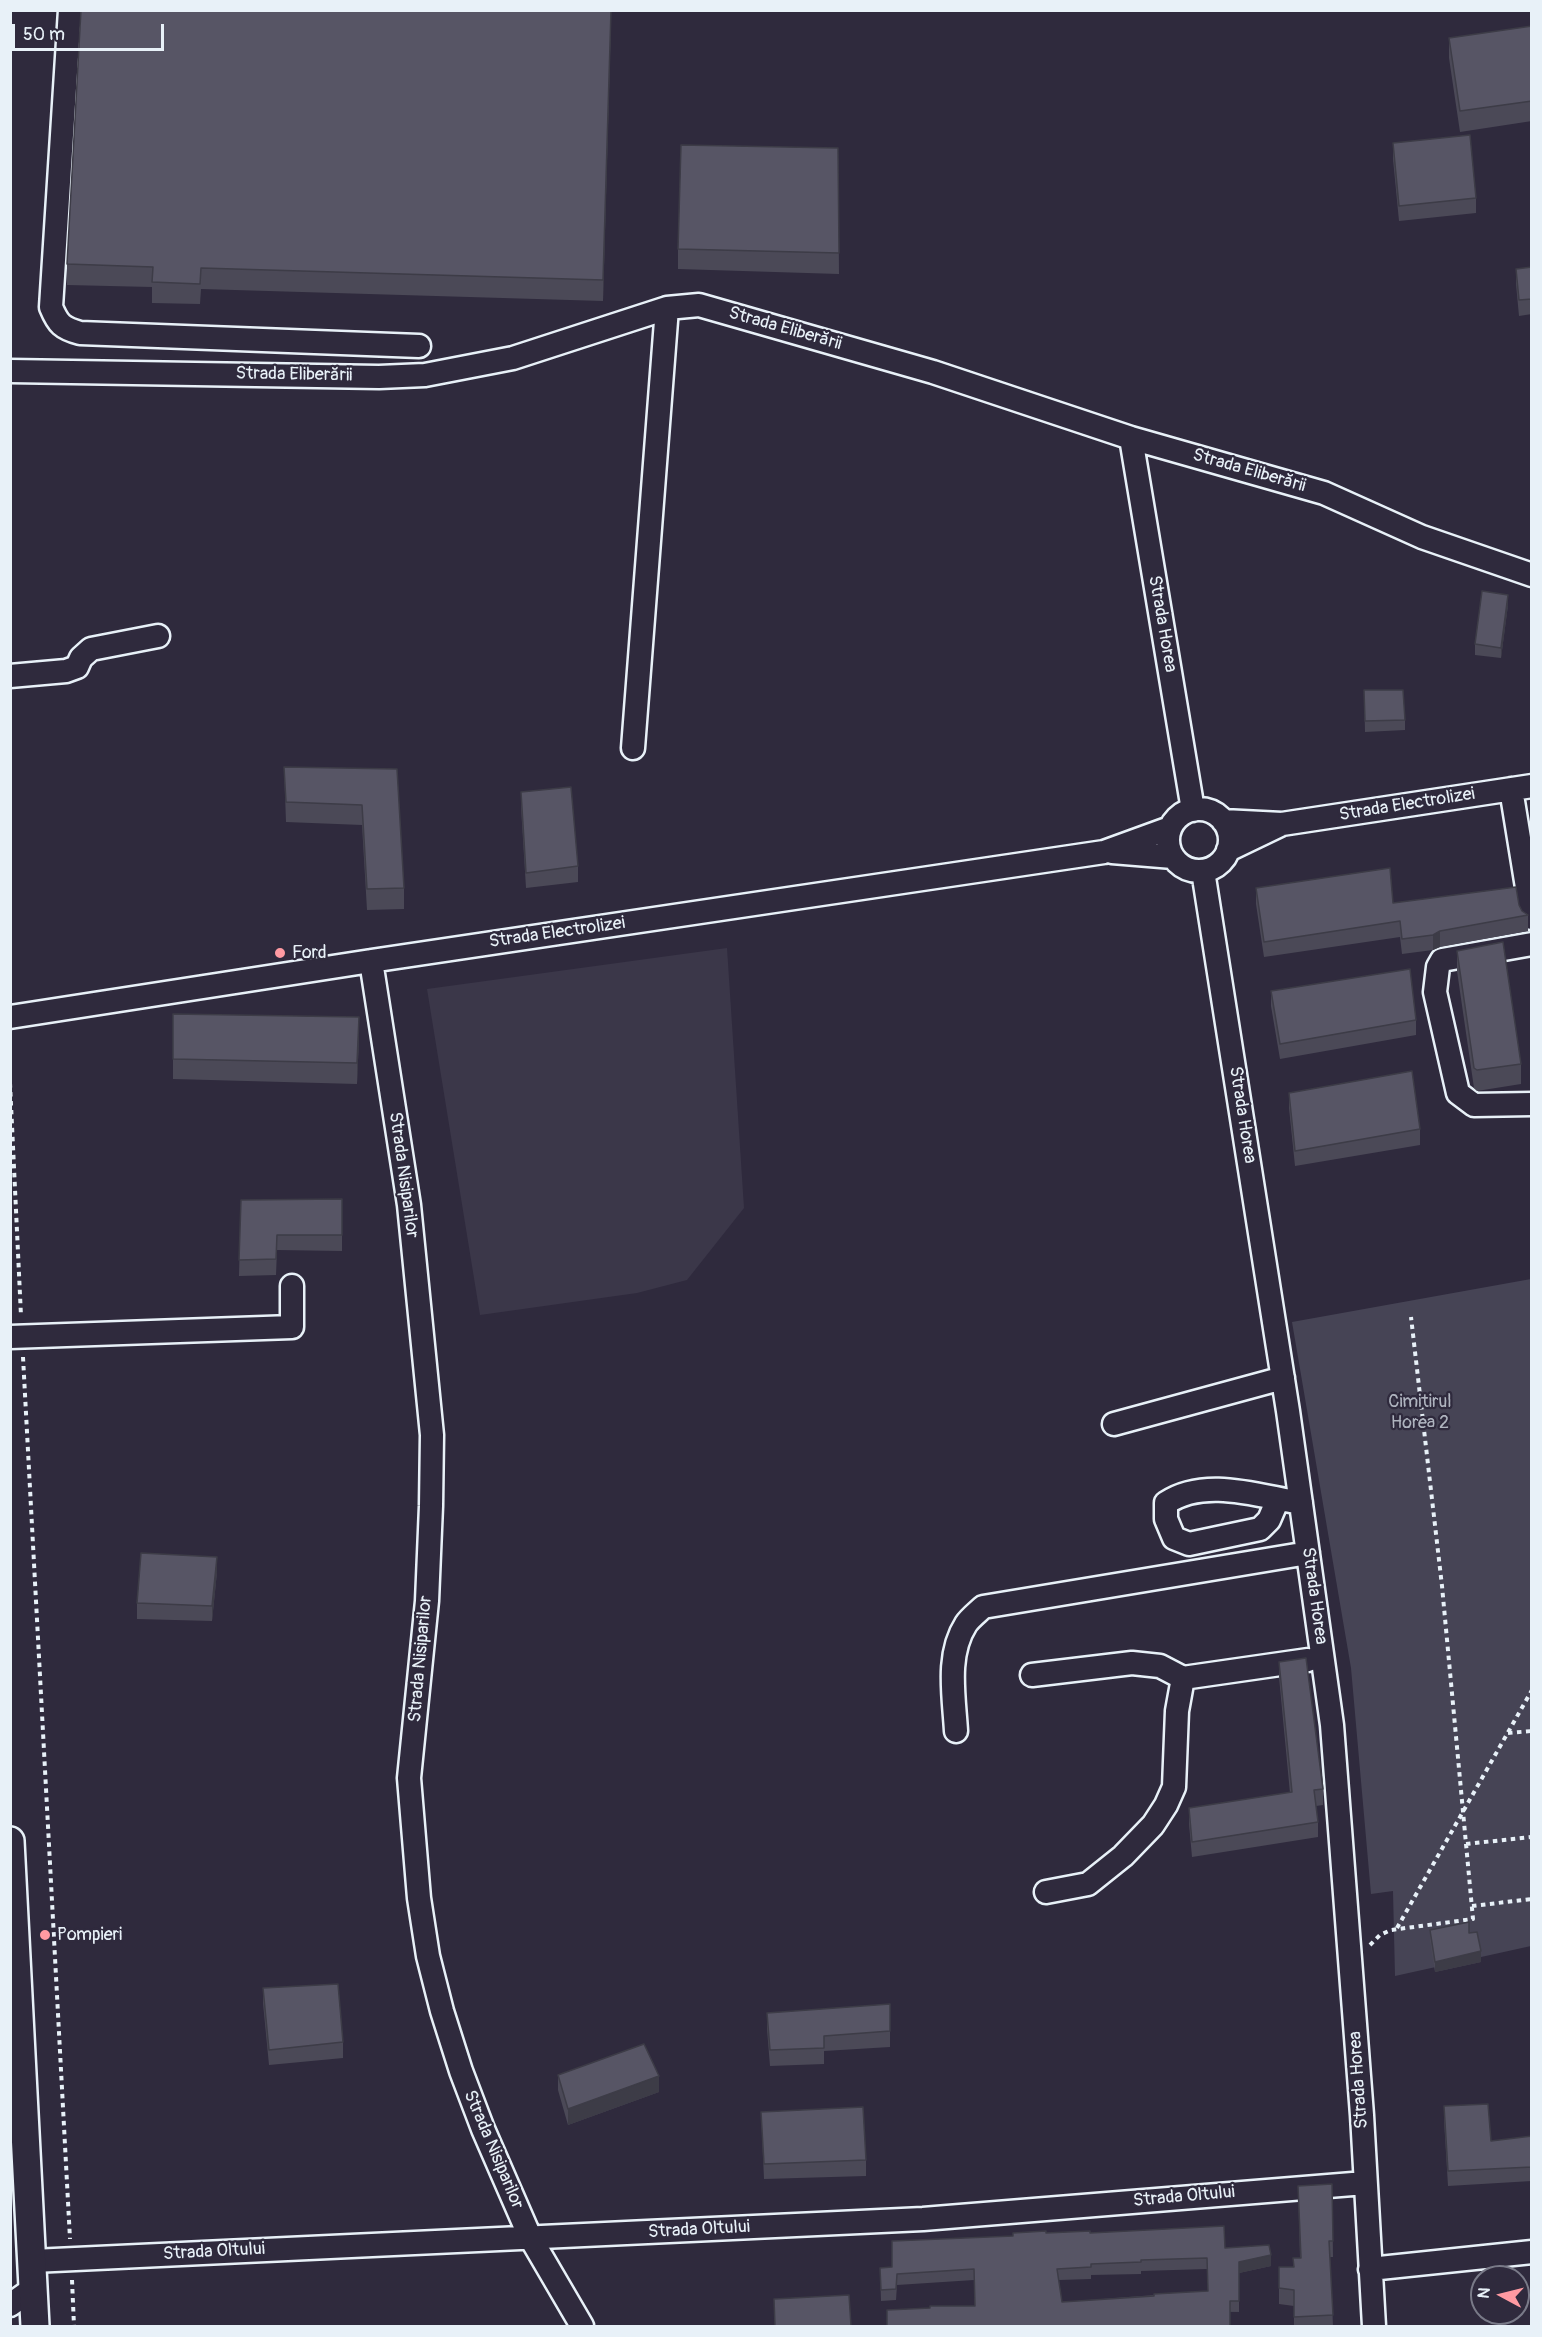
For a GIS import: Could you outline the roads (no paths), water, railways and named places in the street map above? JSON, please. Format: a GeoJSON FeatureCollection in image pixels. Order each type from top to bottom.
{"type":"FeatureCollection","features":[{"type":"Feature","properties":{"kind":"main road"},"geometry":{"type":"LineString","coordinates":[[10,1841],[15,2019],[33,2261],[35,2326]]}},
{"type":"Feature","properties":{"kind":"street"},"geometry":{"type":"LineString","coordinates":[[70,10],[51,307],[56,319],[64,328],[80,333],[419,346]]}},
{"type":"Feature","properties":{"kind":"street","name":"Strada Eliberării"},"geometry":{"type":"LineString","coordinates":[[10,371],[380,377],[425,375],[513,358],[667,308],[699,305],[933,372],[1131,438],[1324,494],[1422,537],[1532,575]]}},
{"type":"Feature","properties":{"kind":"street"},"geometry":{"type":"LineString","coordinates":[[633,748],[667,308]]}},
{"type":"Feature","properties":{"kind":"street","name":"Strada Horea"},"geometry":{"type":"LineString","coordinates":[[1131,438],[1193,810]]}},
{"type":"Feature","properties":{"kind":"street"},"geometry":{"type":"LineString","coordinates":[[10,676],[66,670],[77,667],[81,658],[91,649],[158,636]]}},
{"type":"Feature","properties":{"kind":"street"},"geometry":{"type":"LineString","coordinates":[[1521,788],[1532,918]]}},
{"type":"Feature","properties":{"kind":"street","name":"Strada Electrolizei"},"geometry":{"type":"LineString","coordinates":[[1223,821],[1282,824],[1521,788]]}},
{"type":"Feature","properties":{"kind":"street"},"geometry":{"type":"LineString","coordinates":[[1193,810],[1210,811],[1223,821],[1228,832],[1228,850],[1218,864],[1203,871],[1186,869],[1173,857],[1168,838],[1170,828],[1179,816],[1193,810]]}},
{"type":"Feature","properties":{"kind":"street","name":"Strada Electrolizei"},"geometry":{"type":"LineString","coordinates":[[1228,850],[1282,824]]}},
{"type":"Feature","properties":{"kind":"street","name":"Strada Electrolizei"},"geometry":{"type":"LineString","coordinates":[[10,1017],[372,960],[1104,852],[1170,828]]}},
{"type":"Feature","properties":{"kind":"street","name":"Strada Electrolizei"},"geometry":{"type":"LineString","coordinates":[[1104,852],[1173,857]]}},
{"type":"Feature","properties":{"kind":"street","name":"Strada Horea"},"geometry":{"type":"LineString","coordinates":[[1203,871],[1283,1378],[1332,1725],[1351,1965],[1374,2326]]}},
{"type":"Feature","properties":{"kind":"street"},"geometry":{"type":"LineString","coordinates":[[1532,944],[1442,960],[1438,967],[1435,992],[1458,1094],[1474,1105],[1532,1104]]}},
{"type":"Feature","properties":{"kind":"street","name":"Strada Nisiparilor"},"geometry":{"type":"LineString","coordinates":[[372,960],[409,1205],[432,1435],[427,1601],[409,1778],[418,1898],[428,1956],[461,2072],[530,2237],[582,2326]]}},
{"type":"Feature","properties":{"kind":"street"},"geometry":{"type":"LineString","coordinates":[[16,1337],[292,1327],[292,1286]]}},
{"type":"Feature","properties":{"kind":"street"},"geometry":{"type":"LineString","coordinates":[[1114,1424],[1283,1378]]}},
{"type":"Feature","properties":{"kind":"street"},"geometry":{"type":"LineString","coordinates":[[1278,1500],[1301,1503]]}},
{"type":"Feature","properties":{"kind":"street"},"geometry":{"type":"LineString","coordinates":[[956,1731],[953,1669],[957,1645],[967,1623],[983,1607],[1308,1553]]}},
{"type":"Feature","properties":{"kind":"street"},"geometry":{"type":"LineString","coordinates":[[1032,1675],[1132,1663],[1160,1666],[1183,1678],[1322,1657]]}},
{"type":"Feature","properties":{"kind":"street"},"geometry":{"type":"LineString","coordinates":[[1046,1892],[1088,1884],[1124,1856],[1153,1825],[1166,1805],[1174,1787],[1177,1712],[1183,1678]]}},
{"type":"Feature","properties":{"kind":"street","name":"Strada Oltului"},"geometry":{"type":"LineString","coordinates":[[33,2261],[923,2219],[1365,2183]]}},
{"type":"Feature","properties":{"kind":"street"},"geometry":{"type":"LineString","coordinates":[[1370,2269],[1532,2252]]}},
{"type":"Feature","properties":{"kind":"street"},"geometry":{"type":"LineString","coordinates":[[10,2305],[34,2288]]}},
{"type":"Feature","properties":{"kind":"place","name":"Ford"},"geometry":{"type":"Point","coordinates":[280,953]}},
{"type":"Feature","properties":{"kind":"place","name":"Pompieri"},"geometry":{"type":"Point","coordinates":[45,1935]}},
{"type":"Feature","properties":{"kind":"park label","name":"Cimitirul Horea 2"},"geometry":{"type":"Point","coordinates":[1420,1412]}}]}
